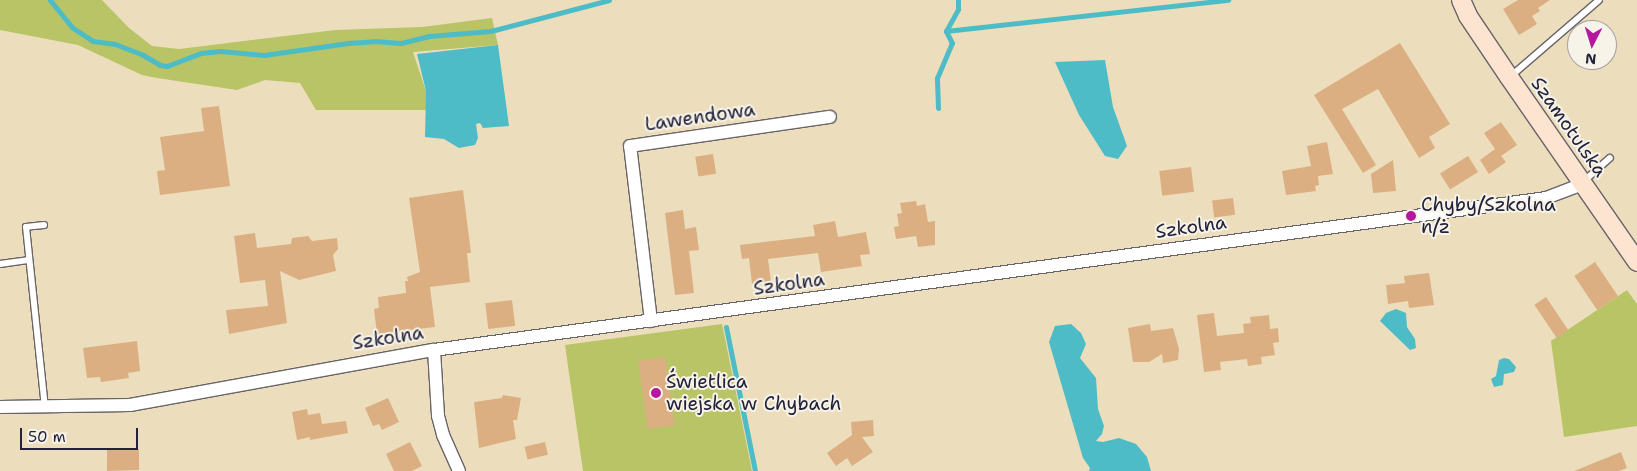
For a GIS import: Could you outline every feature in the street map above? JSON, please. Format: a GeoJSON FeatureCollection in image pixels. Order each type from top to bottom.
{"type":"FeatureCollection","features":[{"type":"Feature","properties":{"kind":"street","name":"Szamotulska"},"geometry":{"type":"LineString","coordinates":[[1450,0],[1464,8],[1509,77],[1637,262]]}},
{"type":"Feature","properties":{"kind":"street","name":"Lawendowa"},"geometry":{"type":"LineString","coordinates":[[652,321],[630,146],[830,117]]}},
{"type":"Feature","properties":{"kind":"street","name":"Szkolna"},"geometry":{"type":"LineString","coordinates":[[0,408],[130,405],[434,350],[1546,198],[1582,184]]}},
{"type":"Feature","properties":{"kind":"street"},"geometry":{"type":"LineString","coordinates":[[434,350],[438,416],[443,435],[459,471]]}},
{"type":"Feature","properties":{"kind":"lane"},"geometry":{"type":"LineString","coordinates":[[1509,77],[1599,0]]}},
{"type":"Feature","properties":{"kind":"lane"},"geometry":{"type":"LineString","coordinates":[[1582,184],[1610,158]]}},
{"type":"Feature","properties":{"kind":"lane"},"geometry":{"type":"LineString","coordinates":[[44,225],[26,227],[45,407]]}},
{"type":"Feature","properties":{"kind":"lane"},"geometry":{"type":"LineString","coordinates":[[0,264],[28,260]]}},
{"type":"Feature","properties":{"kind":"green space"},"geometry":{"type":"Polygon","coordinates":[[[0,0],[102,0],[129,28],[152,46],[179,49],[335,30],[422,27],[492,18],[498,45],[413,52],[426,91],[426,110],[316,110],[300,83],[265,80],[237,90],[157,78],[142,75],[78,45],[0,30],[0,0]]]}},
{"type":"Feature","properties":{"kind":"green space"},"geometry":{"type":"Polygon","coordinates":[[[1627,290],[1637,304],[1637,426],[1564,437],[1551,341],[1627,290]]]}},
{"type":"Feature","properties":{"kind":"green space"},"geometry":{"type":"Polygon","coordinates":[[[722,324],[752,471],[583,471],[565,345],[722,324]]]}},
{"type":"Feature","properties":{"kind":"water"},"geometry":{"type":"Polygon","coordinates":[[[498,45],[509,126],[483,128],[480,123],[476,124],[478,138],[475,145],[459,148],[444,139],[425,137],[426,91],[417,54],[498,45]]]}},
{"type":"Feature","properties":{"kind":"water"},"geometry":{"type":"Polygon","coordinates":[[[1105,60],[1113,107],[1127,146],[1118,159],[1105,156],[1079,115],[1055,62],[1105,60]]]}},
{"type":"Feature","properties":{"kind":"water"},"geometry":{"type":"Polygon","coordinates":[[[1396,309],[1406,313],[1407,327],[1415,339],[1416,348],[1410,350],[1380,321],[1386,313],[1396,309]]]}},
{"type":"Feature","properties":{"kind":"water"},"geometry":{"type":"Polygon","coordinates":[[[1071,324],[1081,333],[1086,344],[1080,358],[1096,378],[1098,409],[1104,426],[1102,434],[1096,441],[1103,442],[1119,438],[1136,444],[1147,457],[1151,471],[1089,471],[1090,468],[1083,458],[1049,342],[1055,326],[1071,324]]]}},
{"type":"Feature","properties":{"kind":"water"},"geometry":{"type":"Polygon","coordinates":[[[1509,359],[1516,367],[1514,372],[1504,374],[1503,385],[1494,387],[1491,379],[1496,376],[1499,360],[1509,359]]]}},
{"type":"Feature","properties":{"kind":"building"},"geometry":{"type":"Polygon","coordinates":[[[1518,0],[1550,0],[1538,8],[1540,11],[1532,16],[1537,24],[1519,35],[1503,9],[1518,0]]]}},
{"type":"Feature","properties":{"kind":"building"},"geometry":{"type":"Polygon","coordinates":[[[1400,43],[1450,124],[1429,137],[1435,148],[1419,158],[1378,89],[1342,109],[1376,165],[1363,173],[1314,95],[1400,43]]]}},
{"type":"Feature","properties":{"kind":"building"},"geometry":{"type":"Polygon","coordinates":[[[219,106],[230,186],[160,195],[157,171],[165,170],[160,137],[204,131],[201,108],[219,106]]]}},
{"type":"Feature","properties":{"kind":"building"},"geometry":{"type":"Polygon","coordinates":[[[1501,122],[1517,145],[1501,156],[1506,162],[1489,174],[1480,160],[1495,149],[1484,133],[1501,122]]]}},
{"type":"Feature","properties":{"kind":"building"},"geometry":{"type":"Polygon","coordinates":[[[1327,142],[1333,174],[1318,176],[1319,185],[1315,186],[1316,191],[1286,195],[1282,171],[1311,166],[1307,146],[1327,142]]]}},
{"type":"Feature","properties":{"kind":"building"},"geometry":{"type":"Polygon","coordinates":[[[713,154],[716,174],[698,177],[695,157],[713,154]]]}},
{"type":"Feature","properties":{"kind":"building"},"geometry":{"type":"Polygon","coordinates":[[[1468,156],[1478,172],[1450,190],[1440,173],[1468,156]]]}},
{"type":"Feature","properties":{"kind":"building"},"geometry":{"type":"Polygon","coordinates":[[[1393,160],[1396,191],[1373,193],[1371,174],[1393,160]]]}},
{"type":"Feature","properties":{"kind":"building"},"geometry":{"type":"Polygon","coordinates":[[[1191,167],[1194,192],[1162,196],[1159,171],[1191,167]]]}},
{"type":"Feature","properties":{"kind":"building"},"geometry":{"type":"Polygon","coordinates":[[[463,190],[471,253],[467,253],[470,282],[430,287],[435,327],[377,334],[374,309],[379,308],[378,297],[406,293],[405,281],[408,281],[407,277],[420,272],[409,198],[463,190]]]}},
{"type":"Feature","properties":{"kind":"building"},"geometry":{"type":"Polygon","coordinates":[[[1233,198],[1235,215],[1214,217],[1212,201],[1233,198]]]}},
{"type":"Feature","properties":{"kind":"building"},"geometry":{"type":"Polygon","coordinates":[[[916,201],[917,206],[925,204],[928,222],[935,221],[935,245],[918,247],[916,236],[896,239],[894,227],[899,226],[897,214],[902,213],[900,203],[916,201]]]}},
{"type":"Feature","properties":{"kind":"building"},"geometry":{"type":"Polygon","coordinates":[[[683,210],[685,229],[696,227],[699,250],[689,251],[694,293],[675,295],[665,213],[683,210]]]}},
{"type":"Feature","properties":{"kind":"building"},"geometry":{"type":"Polygon","coordinates":[[[835,221],[838,237],[866,232],[870,254],[860,255],[862,266],[821,272],[818,253],[768,259],[771,282],[752,284],[749,258],[742,259],[740,245],[815,236],[813,225],[835,221]]]}},
{"type":"Feature","properties":{"kind":"building"},"geometry":{"type":"Polygon","coordinates":[[[255,233],[257,248],[291,244],[292,238],[308,236],[312,241],[337,238],[338,249],[333,255],[336,271],[299,280],[280,271],[287,323],[229,334],[226,310],[268,306],[265,280],[240,283],[234,236],[255,233]]]}},
{"type":"Feature","properties":{"kind":"building"},"geometry":{"type":"Polygon","coordinates":[[[1595,262],[1618,296],[1597,310],[1574,276],[1595,262]]]}},
{"type":"Feature","properties":{"kind":"building"},"geometry":{"type":"Polygon","coordinates":[[[1429,273],[1434,305],[1409,308],[1408,301],[1388,304],[1386,285],[1405,283],[1404,276],[1429,273]]]}},
{"type":"Feature","properties":{"kind":"building"},"geometry":{"type":"Polygon","coordinates":[[[1546,297],[1568,330],[1557,338],[1534,305],[1546,297]]]}},
{"type":"Feature","properties":{"kind":"building"},"geometry":{"type":"Polygon","coordinates":[[[512,300],[515,326],[488,329],[485,303],[512,300]]]}},
{"type":"Feature","properties":{"kind":"building"},"geometry":{"type":"Polygon","coordinates":[[[1214,313],[1217,336],[1244,333],[1243,324],[1251,323],[1250,317],[1269,315],[1270,329],[1278,328],[1279,342],[1273,343],[1275,355],[1261,357],[1262,364],[1248,366],[1247,359],[1220,362],[1221,370],[1204,372],[1197,315],[1214,313]]]}},
{"type":"Feature","properties":{"kind":"building"},"geometry":{"type":"Polygon","coordinates":[[[1150,324],[1151,331],[1173,328],[1179,349],[1178,360],[1163,363],[1162,354],[1149,362],[1133,362],[1128,328],[1150,324]]]}},
{"type":"Feature","properties":{"kind":"building"},"geometry":{"type":"Polygon","coordinates":[[[137,341],[140,371],[128,373],[129,378],[101,382],[100,377],[87,378],[83,348],[137,341]]]}},
{"type":"Feature","properties":{"kind":"building","name":"Świetlica wiejska w Chybach"},"geometry":{"type":"Polygon","coordinates":[[[665,357],[675,425],[648,429],[638,361],[665,357]]]}},
{"type":"Feature","properties":{"kind":"building"},"geometry":{"type":"Polygon","coordinates":[[[503,395],[521,398],[517,420],[513,420],[516,439],[479,448],[474,402],[502,398],[503,395]]]}},
{"type":"Feature","properties":{"kind":"building"},"geometry":{"type":"Polygon","coordinates":[[[388,398],[399,422],[382,430],[379,424],[373,426],[365,408],[388,398]]]}},
{"type":"Feature","properties":{"kind":"building"},"geometry":{"type":"Polygon","coordinates":[[[307,409],[308,415],[320,413],[322,424],[346,421],[348,433],[310,440],[310,437],[297,440],[292,412],[307,409]]]}},
{"type":"Feature","properties":{"kind":"building"},"geometry":{"type":"Polygon","coordinates":[[[873,420],[874,436],[862,437],[873,452],[852,466],[847,458],[836,466],[827,453],[852,435],[851,422],[873,420]]]}},
{"type":"Feature","properties":{"kind":"building"},"geometry":{"type":"Polygon","coordinates":[[[410,442],[422,466],[412,471],[394,471],[386,454],[410,442]]]}},
{"type":"Feature","properties":{"kind":"building"},"geometry":{"type":"Polygon","coordinates":[[[545,442],[548,455],[527,459],[525,447],[545,442]]]}},
{"type":"Feature","properties":{"kind":"building"},"geometry":{"type":"Polygon","coordinates":[[[139,449],[139,470],[107,471],[107,450],[139,449]]]}},
{"type":"Feature","properties":{"kind":"building"},"geometry":{"type":"Polygon","coordinates":[[[1621,452],[1627,468],[1619,471],[1574,471],[1621,452]]]}},
{"type":"Feature","properties":{"kind":"waterway"},"geometry":{"type":"LineString","coordinates":[[50,0],[73,28],[93,41],[115,44],[143,55],[160,65],[167,66],[201,53],[220,51],[264,55],[348,43],[374,41],[401,43],[429,36],[491,31],[609,0]]}},
{"type":"Feature","properties":{"kind":"waterway"},"geometry":{"type":"LineString","coordinates":[[938,108],[937,78],[952,43],[946,31],[958,9],[958,0]]}},
{"type":"Feature","properties":{"kind":"waterway"},"geometry":{"type":"LineString","coordinates":[[946,31],[1228,0]]}},
{"type":"Feature","properties":{"kind":"waterway"},"geometry":{"type":"LineString","coordinates":[[726,327],[755,471]]}},
{"type":"Feature","properties":{"kind":"place","name":"Chyby/Szkolna n/ż"},"geometry":{"type":"Point","coordinates":[1411,216]}},
{"type":"Feature","properties":{"kind":"place","name":"Świetlica wiejska w Chybach"},"geometry":{"type":"Point","coordinates":[656,393]}}]}
